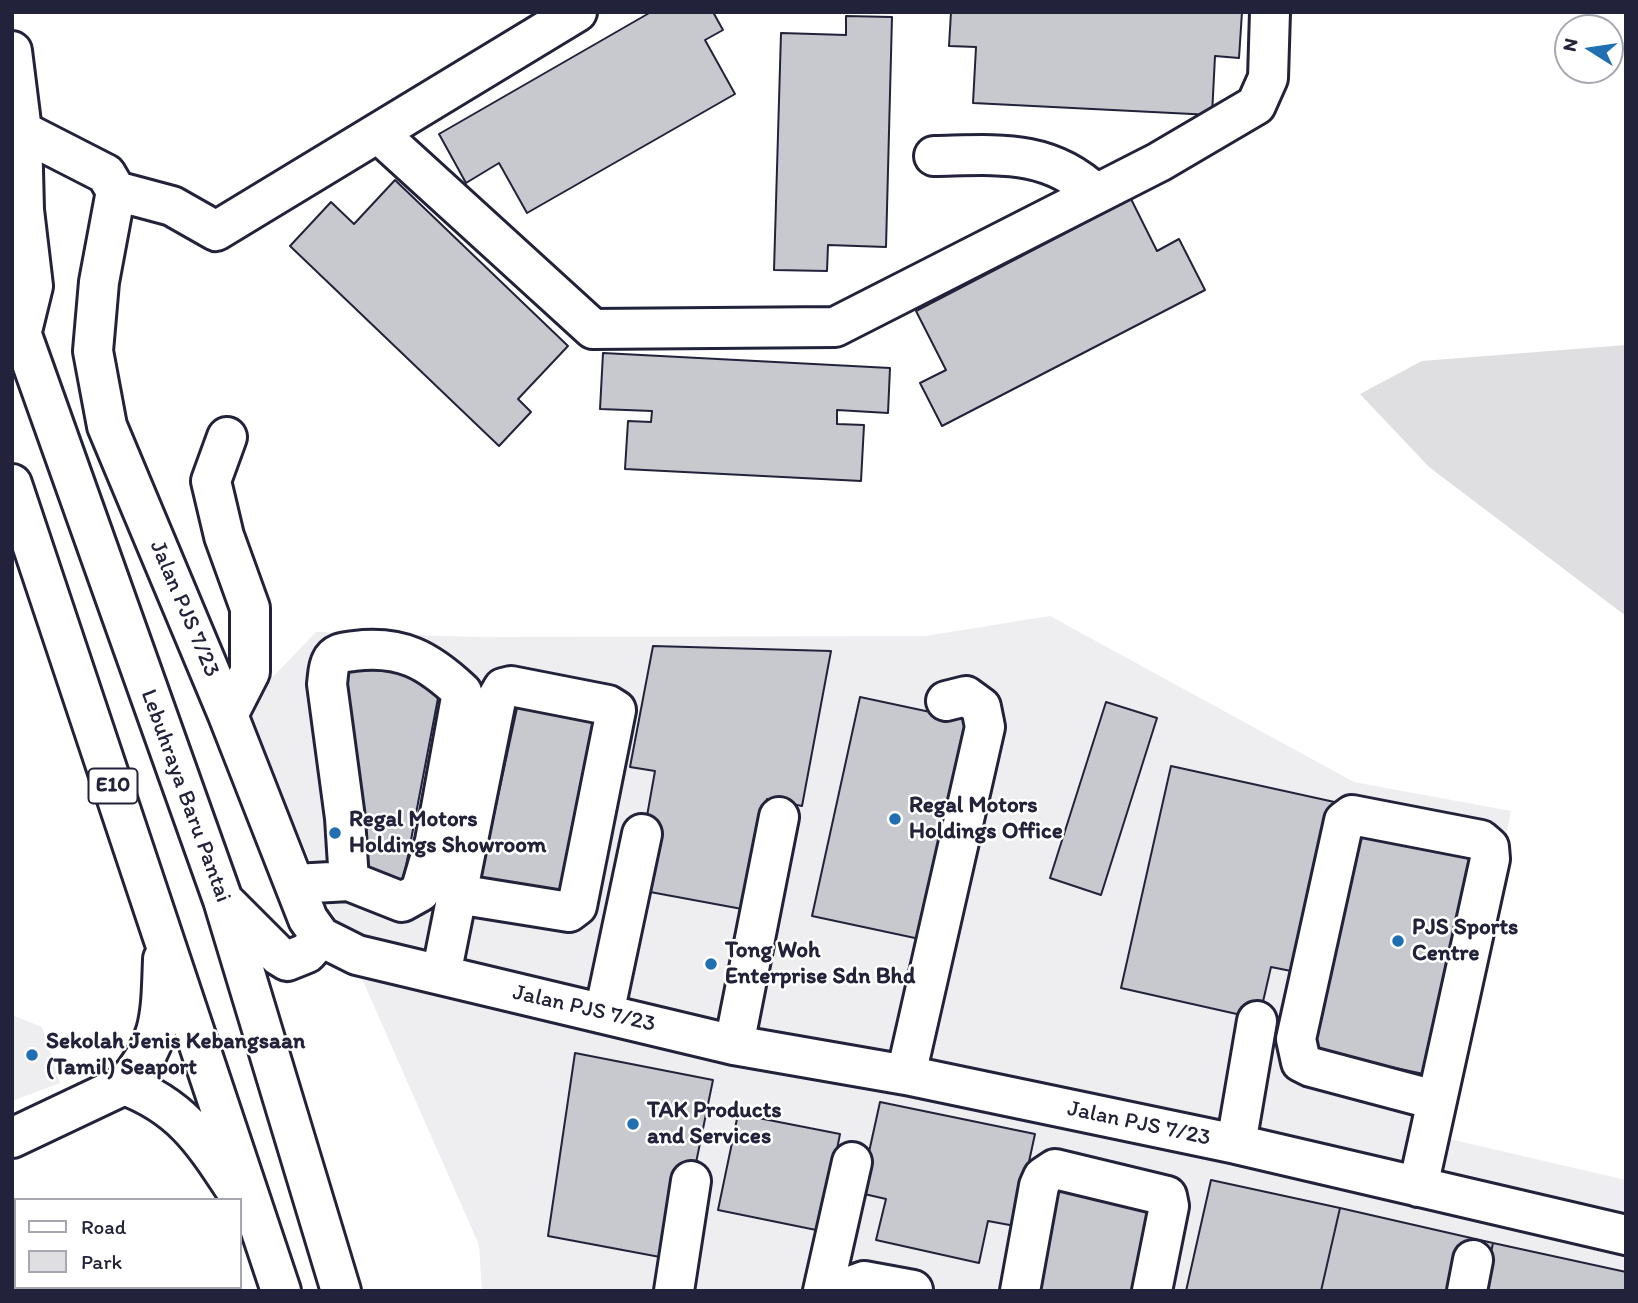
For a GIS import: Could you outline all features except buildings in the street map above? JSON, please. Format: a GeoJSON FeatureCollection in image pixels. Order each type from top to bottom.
{"type":"FeatureCollection","features":[{"type":"Feature","properties":{"kind":"main road"},"geometry":{"type":"LineString","coordinates":[[22,131],[106,174],[116,191],[172,206],[216,231],[577,12]]}},
{"type":"Feature","properties":{"kind":"main road"},"geometry":{"type":"LineString","coordinates":[[378,133],[593,329],[835,327],[1159,162],[1256,105],[1268,78],[1270,12]]}},
{"type":"Feature","properties":{"kind":"main road"},"geometry":{"type":"LineString","coordinates":[[12,51],[22,131],[24,210],[33,286],[17,321]]}},
{"type":"Feature","properties":{"kind":"main road"},"geometry":{"type":"LineString","coordinates":[[934,156],[1034,157],[1078,176],[1096,194]]}},
{"type":"Feature","properties":{"kind":"main road","name":"Jalan PJS 7/23"},"geometry":{"type":"LineString","coordinates":[[116,191],[99,282],[93,351],[107,426],[228,715],[308,919],[321,937],[356,955],[734,1045],[906,1075],[1236,1144],[1626,1235]]}},
{"type":"Feature","properties":{"kind":"main road","name":"Lebuhraya Baru Pantai"},"geometry":{"type":"LineString","coordinates":[[17,321],[223,900],[341,1291]]}},
{"type":"Feature","properties":{"kind":"main road"},"geometry":{"type":"LineString","coordinates":[[227,437],[211,481],[224,536],[250,608],[250,672],[228,715]]}},
{"type":"Feature","properties":{"kind":"main road","name":"E10"},"geometry":{"type":"LineString","coordinates":[[12,484],[265,1234],[281,1291]]}},
{"type":"Feature","properties":{"kind":"main road"},"geometry":{"type":"LineString","coordinates":[[295,884],[349,881],[402,902],[420,892],[435,841],[462,692],[444,675],[401,651],[383,648],[340,653],[331,662],[327,684],[345,818],[349,881]]}},
{"type":"Feature","properties":{"kind":"main road"},"geometry":{"type":"LineString","coordinates":[[441,975],[457,894],[496,700],[503,688],[511,686],[608,705],[616,710],[578,906],[569,912],[457,894]]}},
{"type":"Feature","properties":{"kind":"main road"},"geometry":{"type":"LineString","coordinates":[[906,1075],[985,727],[981,707],[966,696],[946,701]]}},
{"type":"Feature","properties":{"kind":"main road"},"geometry":{"type":"LineString","coordinates":[[1418,1187],[1490,859],[1489,847],[1481,841],[1352,815],[1344,821],[1296,1040],[1296,1052],[1301,1062],[1311,1067],[1436,1100]]}},
{"type":"Feature","properties":{"kind":"main road"},"geometry":{"type":"LineString","coordinates":[[734,1045],[779,817]]}},
{"type":"Feature","properties":{"kind":"main road"},"geometry":{"type":"LineString","coordinates":[[604,1014],[642,834]]}},
{"type":"Feature","properties":{"kind":"main road"},"geometry":{"type":"LineString","coordinates":[[223,900],[287,961],[307,954],[321,937]]}},
{"type":"Feature","properties":{"kind":"main road"},"geometry":{"type":"LineString","coordinates":[[12,1138],[124,1085],[148,1057],[159,1027],[163,936]]}},
{"type":"Feature","properties":{"kind":"main road"},"geometry":{"type":"LineString","coordinates":[[1236,1144],[1256,1021]]}},
{"type":"Feature","properties":{"kind":"main road"},"geometry":{"type":"LineString","coordinates":[[124,1085],[172,1108],[192,1126],[241,1198]]}},
{"type":"Feature","properties":{"kind":"main road"},"geometry":{"type":"LineString","coordinates":[[823,1291],[852,1162]]}},
{"type":"Feature","properties":{"kind":"main road"},"geometry":{"type":"LineString","coordinates":[[1020,1291],[1039,1186],[1043,1177],[1055,1169],[1167,1196],[1169,1206],[1152,1291]]}},
{"type":"Feature","properties":{"kind":"main road"},"geometry":{"type":"LineString","coordinates":[[674,1291],[691,1181]]}},
{"type":"Feature","properties":{"kind":"main road"},"geometry":{"type":"LineString","coordinates":[[242,1200],[265,1234]]}},
{"type":"Feature","properties":{"kind":"main road"},"geometry":{"type":"LineString","coordinates":[[851,1291],[853,1285],[864,1281],[913,1290]]}},
{"type":"Feature","properties":{"kind":"shaded area"},"geometry":{"type":"Polygon","coordinates":[[[1050,616],[1354,782],[1511,811],[1445,1138],[1626,1180],[1626,1291],[482,1291],[479,1245],[243,708],[316,632],[479,637],[925,636],[1050,616]]]}},
{"type":"Feature","properties":{"kind":"shaded area","name":"Sekolah Jenis Kebangsaan (Tamil) Seaport"},"geometry":{"type":"Polygon","coordinates":[[[12,1015],[42,1027],[60,1083],[12,1101],[12,1015]]]}},
{"type":"Feature","properties":{"kind":"green space"},"geometry":{"type":"Polygon","coordinates":[[[1626,345],[1626,616],[1429,467],[1360,394],[1422,361],[1626,345]]]}},
{"type":"Feature","properties":{"kind":"place","name":"Regal Motors Holdings Office"},"geometry":{"type":"Point","coordinates":[895,819]}},
{"type":"Feature","properties":{"kind":"place","name":"Regal Motors Holdings Showroom"},"geometry":{"type":"Point","coordinates":[335,833]}},
{"type":"Feature","properties":{"kind":"place","name":"PJS Sports Centre"},"geometry":{"type":"Point","coordinates":[1398,941]}},
{"type":"Feature","properties":{"kind":"place","name":"Tong Woh Enterprise Sdn Bhd"},"geometry":{"type":"Point","coordinates":[711,964]}},
{"type":"Feature","properties":{"kind":"place","name":"Sekolah Jenis Kebangsaan (Tamil) Seaport"},"geometry":{"type":"Point","coordinates":[32,1055]}},
{"type":"Feature","properties":{"kind":"place","name":"TAK Products and Services"},"geometry":{"type":"Point","coordinates":[633,1124]}}]}
